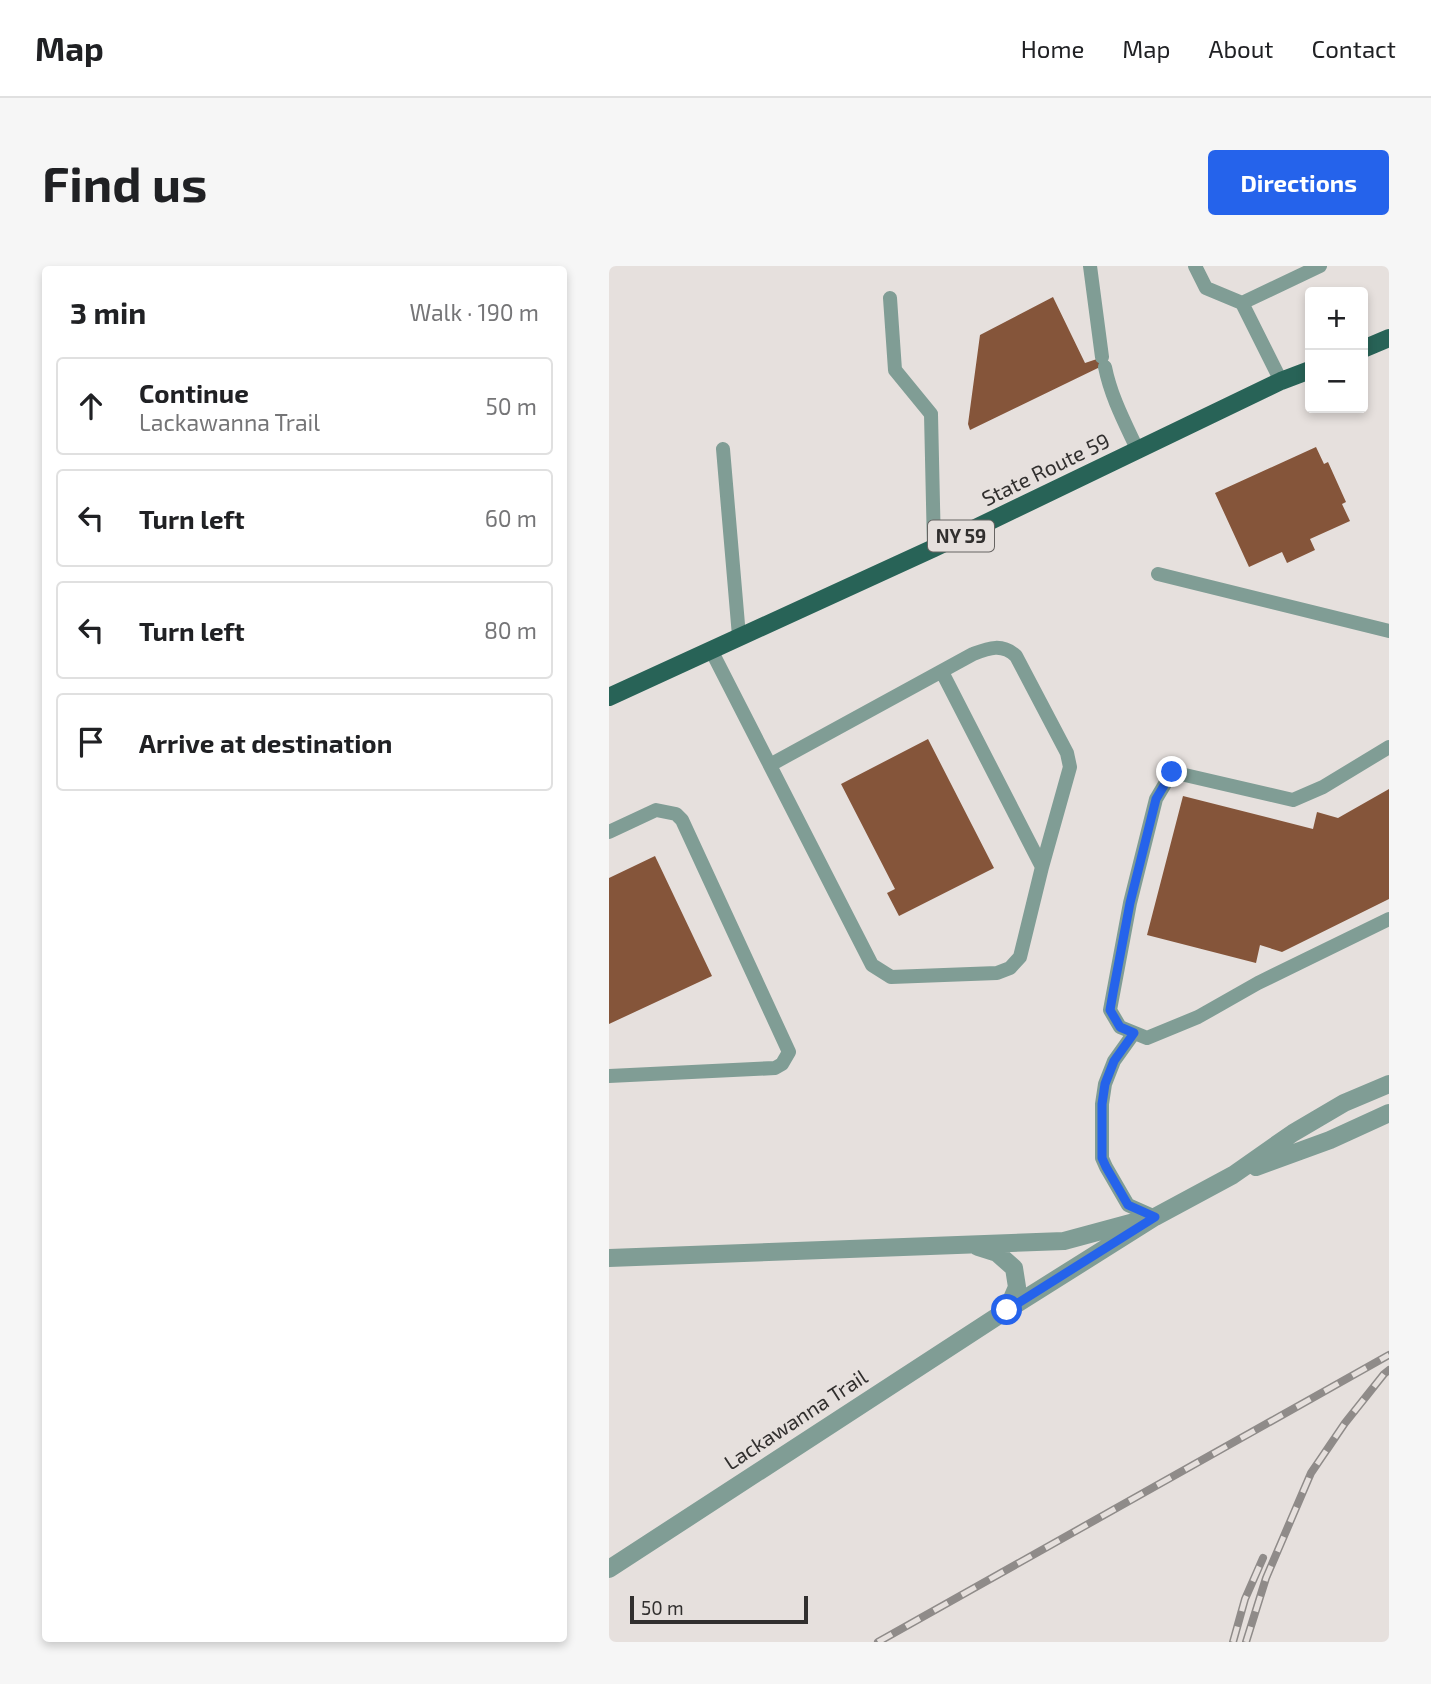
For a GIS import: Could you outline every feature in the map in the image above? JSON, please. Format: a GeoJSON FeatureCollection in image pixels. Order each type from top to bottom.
{"type":"FeatureCollection","features":[{"type":"Feature","properties":{"kind":"main road"},"geometry":{"type":"LineString","coordinates":[[1368,347],[1389,338]]}},
{"type":"Feature","properties":{"kind":"main road","name":"State Route 59"},"geometry":{"type":"LineString","coordinates":[[609,697],[934,548],[1305,372]]}},
{"type":"Feature","properties":{"kind":"street","name":"Lackawanna Trail"},"geometry":{"type":"LineString","coordinates":[[609,1569],[1155,1217],[1233,1175],[1293,1133],[1344,1103],[1389,1084]]}},
{"type":"Feature","properties":{"kind":"street","name":"Lackawanna Trail"},"geometry":{"type":"LineString","coordinates":[[1233,1175],[1330,1140],[1389,1113]]}},
{"type":"Feature","properties":{"kind":"street","name":"Lackawanna Trail"},"geometry":{"type":"LineString","coordinates":[[609,1258],[1064,1241],[1155,1217]]}},
{"type":"Feature","properties":{"kind":"street","name":"Lackawanna Trail"},"geometry":{"type":"LineString","coordinates":[[971,1244],[997,1253],[1014,1268],[1017,1287],[1007,1310]]}},
{"type":"Feature","properties":{"kind":"lane"},"geometry":{"type":"LineString","coordinates":[[1090,266],[1108,382],[1138,451]]}},
{"type":"Feature","properties":{"kind":"lane"},"geometry":{"type":"LineString","coordinates":[[1195,266],[1206,288],[1242,303],[1281,381]]}},
{"type":"Feature","properties":{"kind":"lane"},"geometry":{"type":"LineString","coordinates":[[1242,303],[1320,266]]}},
{"type":"Feature","properties":{"kind":"lane"},"geometry":{"type":"LineString","coordinates":[[890,298],[895,370],[931,414],[934,548]]}},
{"type":"Feature","properties":{"kind":"lane"},"geometry":{"type":"LineString","coordinates":[[723,449],[739,636]]}},
{"type":"Feature","properties":{"kind":"lane"},"geometry":{"type":"LineString","coordinates":[[1158,574],[1389,631]]}},
{"type":"Feature","properties":{"kind":"lane"},"geometry":{"type":"LineString","coordinates":[[711,650],[769,765],[872,965],[891,977],[997,974],[1010,968],[1020,957],[1070,767],[1067,753],[1016,656],[1009,649],[993,647],[973,654],[769,765]]}},
{"type":"Feature","properties":{"kind":"lane"},"geometry":{"type":"LineString","coordinates":[[942,672],[1042,867]]}},
{"type":"Feature","properties":{"kind":"lane"},"geometry":{"type":"LineString","coordinates":[[1389,747],[1323,787],[1293,800],[1172,772],[1156,799],[1130,903],[1110,1010],[1120,1027],[1147,1038],[1198,1017],[1258,983],[1389,919]]}},
{"type":"Feature","properties":{"kind":"lane"},"geometry":{"type":"LineString","coordinates":[[609,832],[656,810],[676,814],[682,820],[789,1052],[775,1068],[609,1076]]}},
{"type":"Feature","properties":{"kind":"lane"},"geometry":{"type":"LineString","coordinates":[[1134,1033],[1114,1061],[1105,1084],[1102,1104],[1102,1158],[1128,1205],[1155,1217]]}},
{"type":"Feature","properties":{"kind":"building"},"geometry":{"type":"Polygon","coordinates":[[[1053,297],[1085,363],[1100,358],[1100,367],[970,430],[968,424],[980,335],[1053,297]]]}},
{"type":"Feature","properties":{"kind":"building"},"geometry":{"type":"Polygon","coordinates":[[[1316,447],[1324,464],[1328,462],[1346,502],[1342,504],[1350,521],[1310,539],[1315,550],[1287,563],[1282,552],[1249,567],[1215,493],[1316,447]]]}},
{"type":"Feature","properties":{"kind":"building"},"geometry":{"type":"Polygon","coordinates":[[[928,739],[994,868],[899,916],[887,893],[895,889],[841,784],[928,739]]]}},
{"type":"Feature","properties":{"kind":"building"},"geometry":{"type":"Polygon","coordinates":[[[1389,789],[1389,899],[1282,952],[1260,945],[1256,963],[1147,935],[1183,796],[1313,829],[1317,812],[1338,818],[1389,789]]]}},
{"type":"Feature","properties":{"kind":"building"},"geometry":{"type":"Polygon","coordinates":[[[655,856],[712,976],[609,1024],[609,878],[655,856]]]}},
{"type":"Feature","properties":{"kind":"railway"},"geometry":{"type":"LineString","coordinates":[[878,1642],[1389,1355]]}},
{"type":"Feature","properties":{"kind":"railway"},"geometry":{"type":"LineString","coordinates":[[1246,1642],[1266,1578],[1311,1473],[1345,1423],[1389,1370]]}},
{"type":"Feature","properties":{"kind":"railway"},"geometry":{"type":"LineString","coordinates":[[1233,1642],[1245,1599],[1263,1558]]}},
{"type":"Feature","properties":{"kind":"route"},"geometry":{"type":"LineString","coordinates":[[1007,1310],[1155,1217],[1128,1205],[1106,1167],[1101,1146],[1102,1104],[1105,1084],[1114,1061],[1134,1033],[1120,1027],[1110,1010],[1130,903],[1156,799],[1172,772]]}}]}
